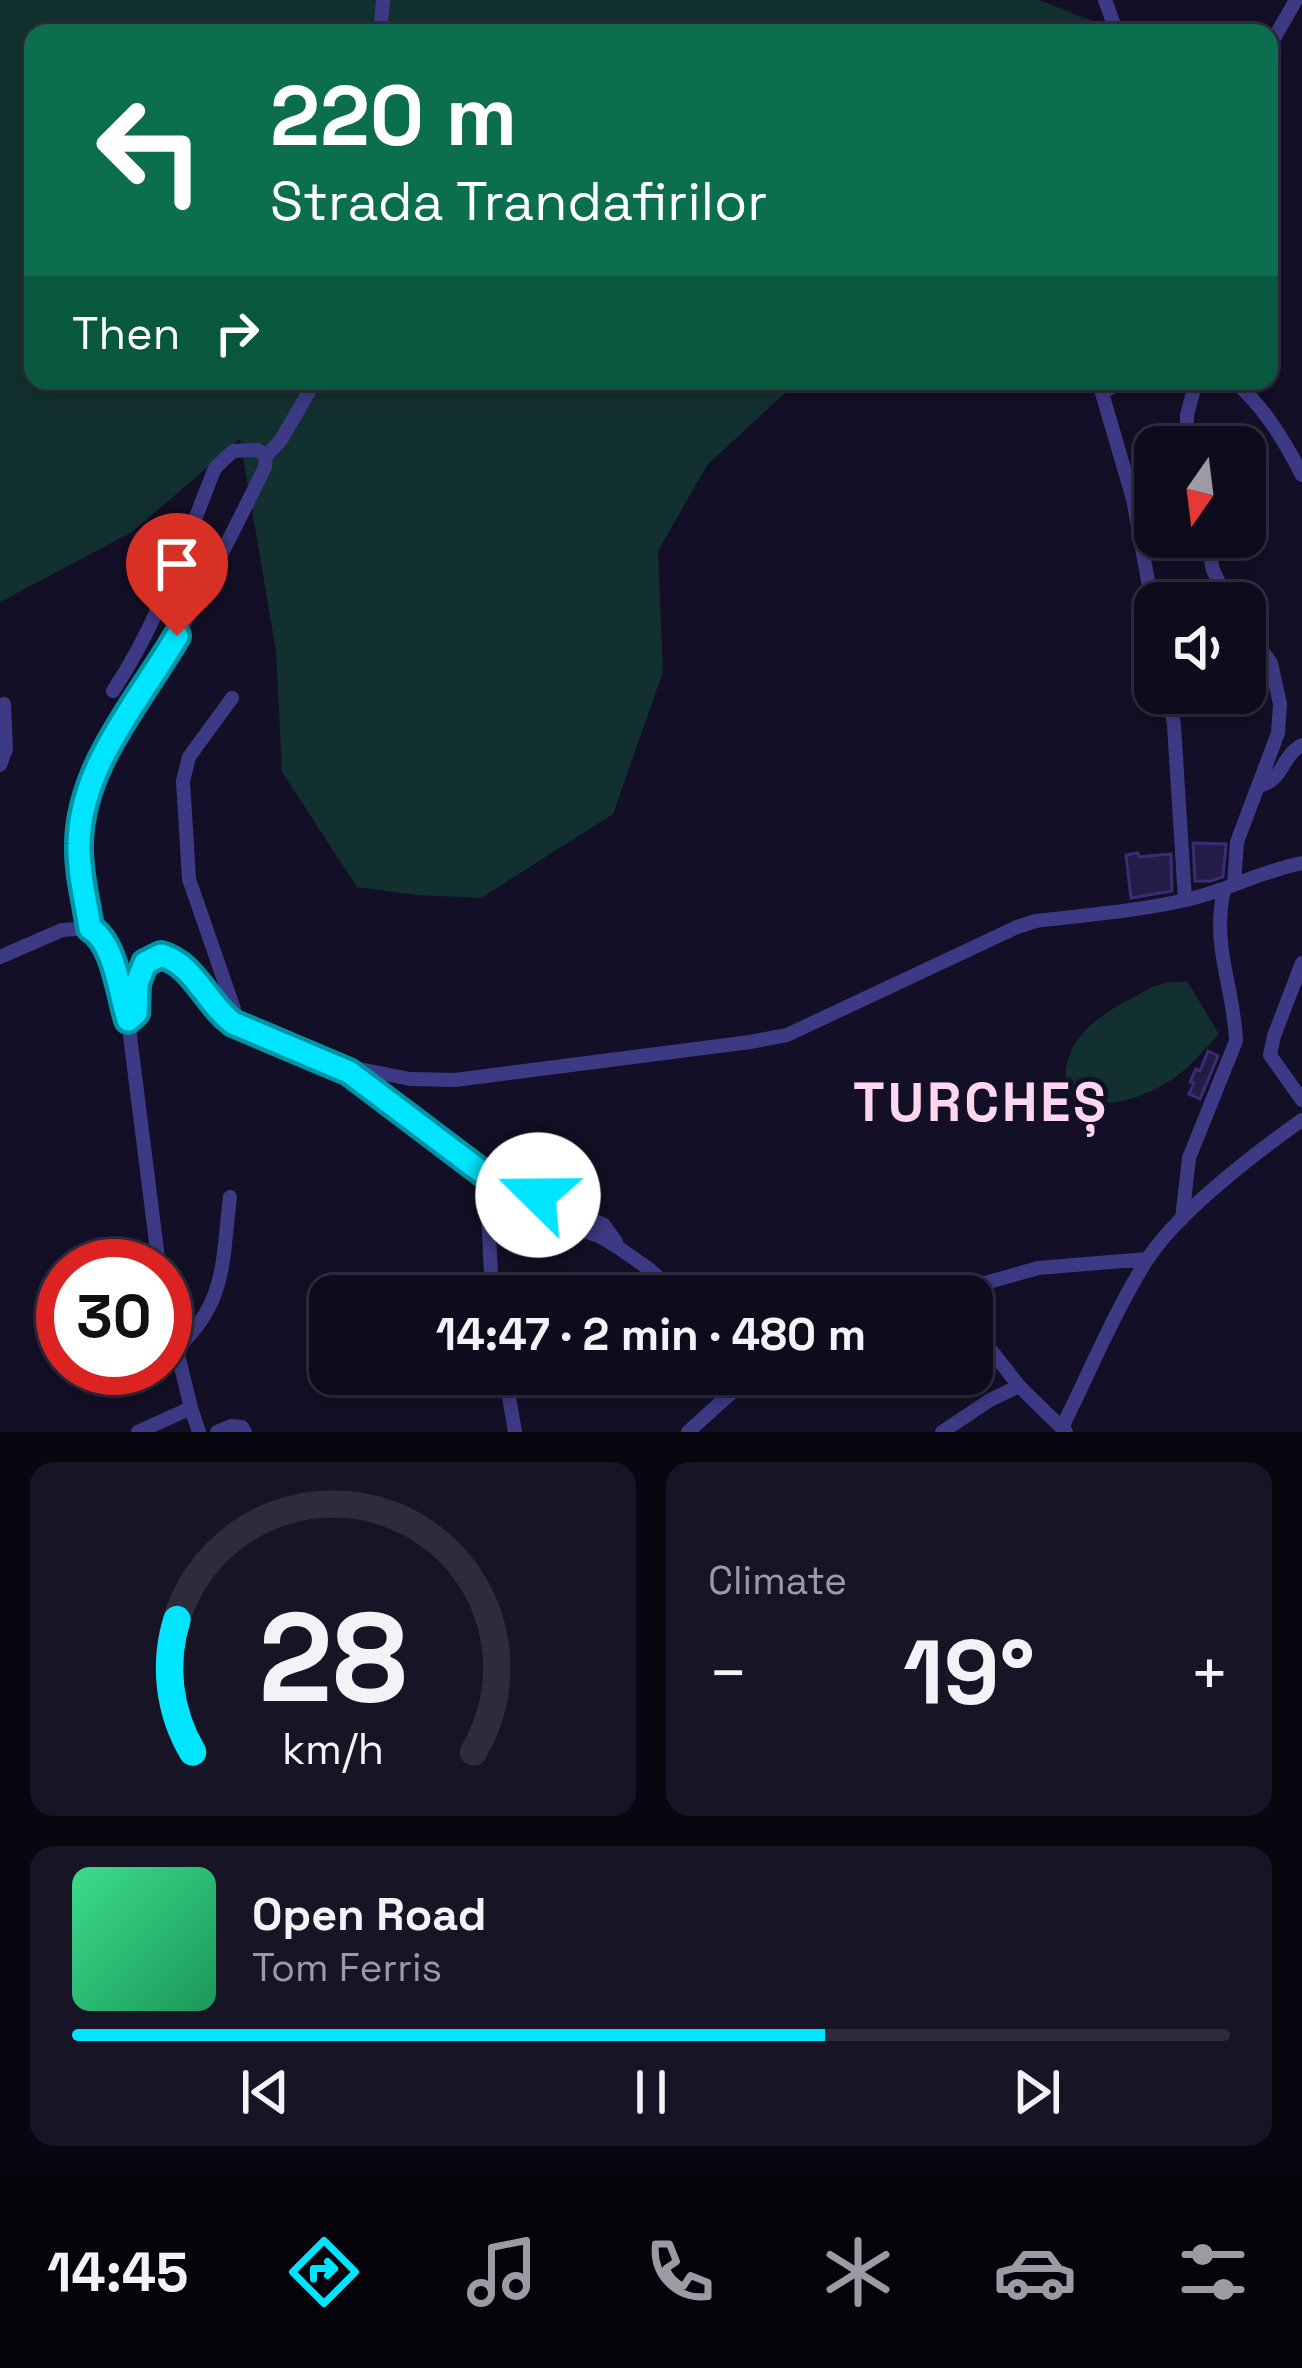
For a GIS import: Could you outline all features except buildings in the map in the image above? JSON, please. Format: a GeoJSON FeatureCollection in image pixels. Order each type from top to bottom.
{"type":"FeatureCollection","features":[{"type":"Feature","properties":{"kind":"street"},"geometry":{"type":"LineString","coordinates":[[1278,31],[1296,0]]}},
{"type":"Feature","properties":{"kind":"street"},"geometry":{"type":"LineString","coordinates":[[90,928],[78,851],[88,788],[212,577],[266,456],[281,440],[310,390]]}},
{"type":"Feature","properties":{"kind":"street"},"geometry":{"type":"LineString","coordinates":[[1101,390],[1133,499],[1148,582]]}},
{"type":"Feature","properties":{"kind":"street"},"geometry":{"type":"LineString","coordinates":[[1187,426],[1194,390]]}},
{"type":"Feature","properties":{"kind":"street"},"geometry":{"type":"LineString","coordinates":[[1243,390],[1285,441],[1302,476]]}},
{"type":"Feature","properties":{"kind":"street"},"geometry":{"type":"LineString","coordinates":[[113,691],[157,609],[215,468],[233,451],[258,450],[266,456]]}},
{"type":"Feature","properties":{"kind":"street"},"geometry":{"type":"LineString","coordinates":[[1182,1219],[1189,1158],[1236,1041],[1219,944],[1219,912],[1237,842],[1278,733],[1280,704],[1266,656]]}},
{"type":"Feature","properties":{"kind":"street"},"geometry":{"type":"LineString","coordinates":[[232,698],[189,757],[184,781],[189,878],[234,1009],[233,1023]]}},
{"type":"Feature","properties":{"kind":"street"},"geometry":{"type":"LineString","coordinates":[[0,765],[5,749],[4,704]]}},
{"type":"Feature","properties":{"kind":"street"},"geometry":{"type":"LineString","coordinates":[[1172,714],[1185,900]]}},
{"type":"Feature","properties":{"kind":"street"},"geometry":{"type":"LineString","coordinates":[[1258,786],[1276,778],[1293,750],[1302,745]]}},
{"type":"Feature","properties":{"kind":"street"},"geometry":{"type":"LineString","coordinates":[[349,1072],[359,1069],[410,1079],[455,1080],[788,1035],[1017,927],[1185,900],[1302,863]]}},
{"type":"Feature","properties":{"kind":"street"},"geometry":{"type":"LineString","coordinates":[[0,957],[62,930],[90,928],[108,945],[128,1020],[156,1239]]}},
{"type":"Feature","properties":{"kind":"street"},"geometry":{"type":"LineString","coordinates":[[128,1020],[136,1013],[140,970],[145,963],[161,955],[178,960],[221,1015],[233,1023],[349,1072],[496,1183],[549,1218],[601,1237],[656,1275]]}},
{"type":"Feature","properties":{"kind":"street"},"geometry":{"type":"LineString","coordinates":[[1302,963],[1270,1055],[1302,1100]]}},
{"type":"Feature","properties":{"kind":"street"},"geometry":{"type":"LineString","coordinates":[[993,1353],[1019,1386],[1065,1430],[1147,1259],[1182,1219],[1302,1120]]}},
{"type":"Feature","properties":{"kind":"street"},"geometry":{"type":"LineString","coordinates":[[491,1275],[488,1211],[496,1183]]}},
{"type":"Feature","properties":{"kind":"street"},"geometry":{"type":"LineString","coordinates":[[192,1335],[211,1309],[218,1289],[230,1197]]}},
{"type":"Feature","properties":{"kind":"street"},"geometry":{"type":"LineString","coordinates":[[993,1281],[1038,1268],[1147,1259]]}},
{"type":"Feature","properties":{"kind":"street"},"geometry":{"type":"LineString","coordinates":[[942,1432],[1019,1386]]}},
{"type":"Feature","properties":{"kind":"street"},"geometry":{"type":"LineString","coordinates":[[188,1395],[200,1432]]}},
{"type":"Feature","properties":{"kind":"street"},"geometry":{"type":"LineString","coordinates":[[509,1395],[515,1432]]}},
{"type":"Feature","properties":{"kind":"street"},"geometry":{"type":"LineString","coordinates":[[688,1432],[723,1395]]}},
{"type":"Feature","properties":{"kind":"street"},"geometry":{"type":"LineString","coordinates":[[139,1432],[191,1408]]}},
{"type":"Feature","properties":{"kind":"street"},"geometry":{"type":"LineString","coordinates":[[217,1432],[231,1426],[245,1432]]}},
{"type":"Feature","properties":{"kind":"green space"},"geometry":{"type":"Polygon","coordinates":[[[0,0],[1039,0],[1098,23],[24,24],[24,390],[788,390],[707,465],[658,551],[663,672],[613,814],[481,898],[357,887],[282,772],[276,651],[240,439],[132,532],[0,602],[0,0]]]}},
{"type":"Feature","properties":{"kind":"green space"},"geometry":{"type":"Polygon","coordinates":[[[1187,981],[1219,1034],[1188,1067],[1152,1091],[1123,1101],[1094,1103],[1067,1094],[1068,1061],[1091,1024],[1151,988],[1187,981]]]}},
{"type":"Feature","properties":{"kind":"district","name":"TURCHEȘ"},"geometry":{"type":"Point","coordinates":[981,1102]}},
{"type":"Feature","properties":{"kind":"route"},"geometry":{"type":"LineString","coordinates":[[177,636],[109,746],[88,788],[79,830],[90,928],[108,945],[128,1020],[136,1013],[137,983],[145,963],[161,955],[178,960],[221,1015],[233,1023],[349,1072],[496,1183],[538,1195]]}}]}
